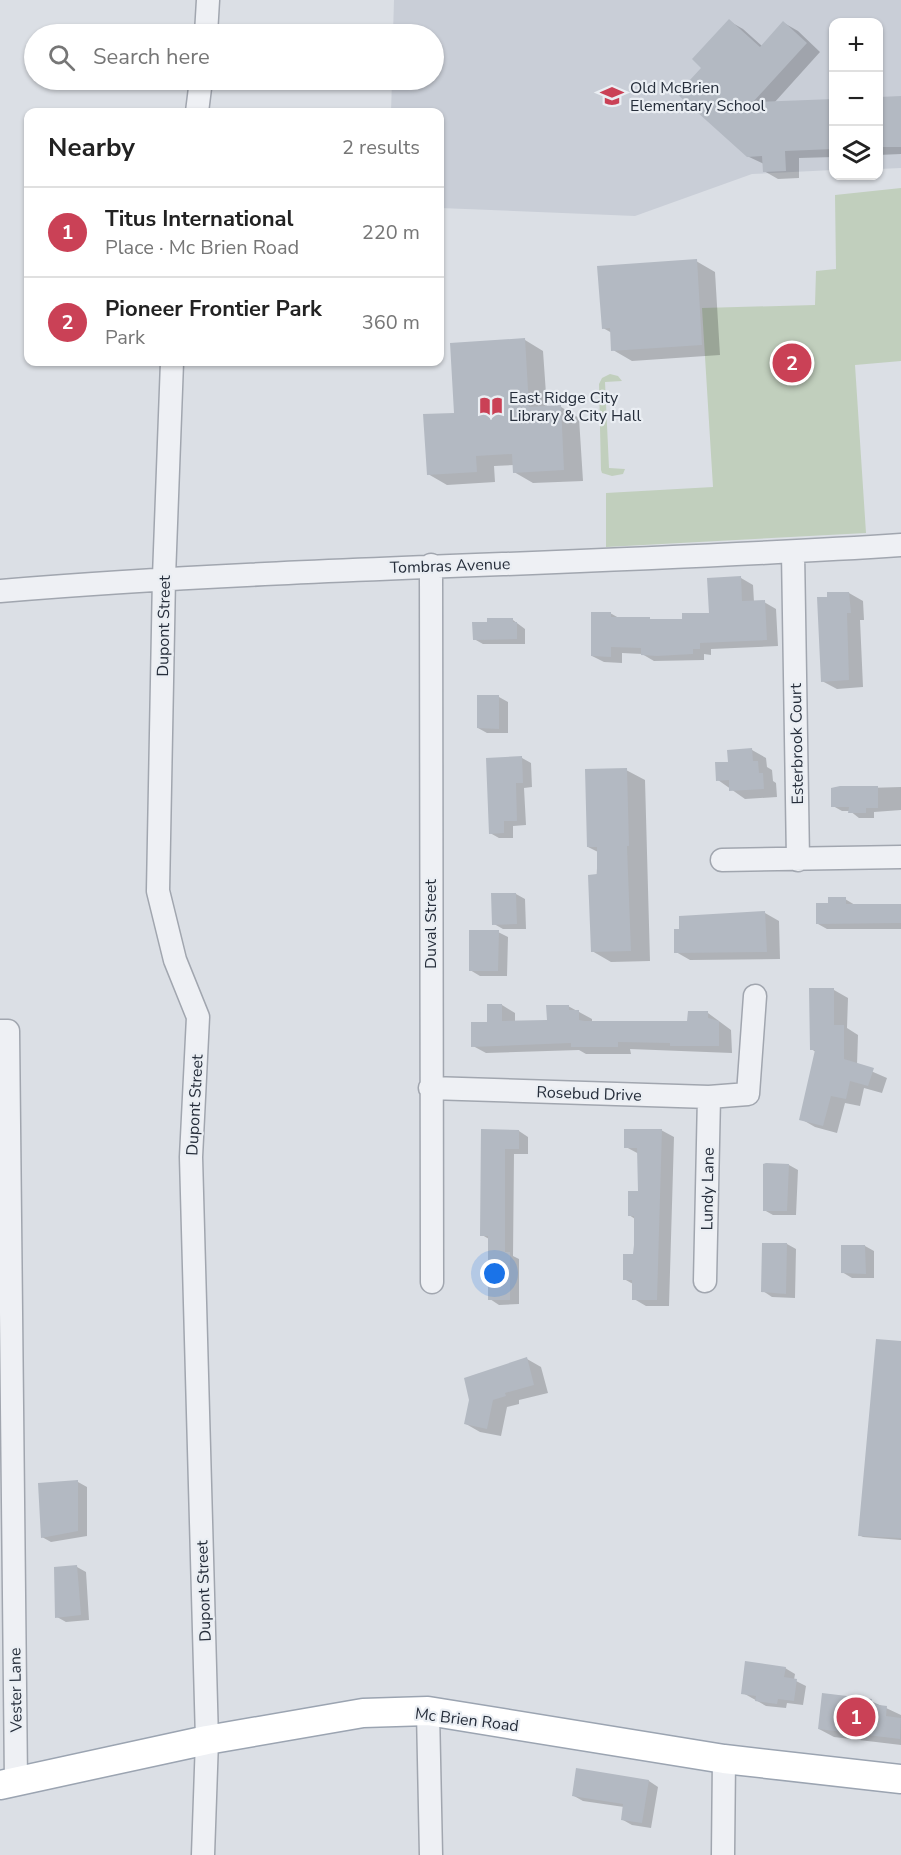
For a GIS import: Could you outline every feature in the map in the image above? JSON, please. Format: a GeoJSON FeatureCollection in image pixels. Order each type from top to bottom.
{"type":"FeatureCollection","features":[{"type":"Feature","properties":{"kind":"main road","name":"Mc Brien Road"},"geometry":{"type":"LineString","coordinates":[[8,1784],[207,1740],[363,1713],[428,1711],[724,1759],[901,1779]]}},
{"type":"Feature","properties":{"kind":"street"},"geometry":{"type":"LineString","coordinates":[[207,24],[208,0]]}},
{"type":"Feature","properties":{"kind":"street"},"geometry":{"type":"LineString","coordinates":[[198,108],[200,90]]}},
{"type":"Feature","properties":{"kind":"street","name":"Dupont Street"},"geometry":{"type":"LineString","coordinates":[[172,366],[164,577],[158,891],[175,960],[198,1017],[191,1157],[207,1740],[203,1855]]}},
{"type":"Feature","properties":{"kind":"street","name":"Tombras Avenue"},"geometry":{"type":"LineString","coordinates":[[0,591],[164,577],[793,552],[901,545]]}},
{"type":"Feature","properties":{"kind":"street","name":"Esterbrook Court"},"geometry":{"type":"LineString","coordinates":[[793,552],[798,860]]}},
{"type":"Feature","properties":{"kind":"street","name":"Duval Street"},"geometry":{"type":"LineString","coordinates":[[431,565],[432,1282]]}},
{"type":"Feature","properties":{"kind":"street"},"geometry":{"type":"LineString","coordinates":[[722,860],[901,857]]}},
{"type":"Feature","properties":{"kind":"street","name":"Rosebud Drive"},"geometry":{"type":"LineString","coordinates":[[430,1088],[709,1096],[748,1094],[755,996]]}},
{"type":"Feature","properties":{"kind":"street","name":"Vester Lane"},"geometry":{"type":"LineString","coordinates":[[0,1031],[8,1031],[8,1784]]}},
{"type":"Feature","properties":{"kind":"street","name":"Lundy Lane"},"geometry":{"type":"LineString","coordinates":[[705,1281],[709,1096]]}},
{"type":"Feature","properties":{"kind":"street"},"geometry":{"type":"LineString","coordinates":[[428,1711],[431,1855]]}},
{"type":"Feature","properties":{"kind":"street"},"geometry":{"type":"LineString","coordinates":[[723,1855],[724,1759]]}},
{"type":"Feature","properties":{"kind":"shaded area","name":"Old McBrien Elementary School"},"geometry":{"type":"Polygon","coordinates":[[[394,0],[901,0],[901,168],[883,169],[883,18],[829,18],[829,170],[752,174],[635,216],[444,208],[444,108],[391,108],[392,90],[444,90],[444,24],[393,24],[394,0]]]}},
{"type":"Feature","properties":{"kind":"green space"},"geometry":{"type":"Polygon","coordinates":[[[901,188],[901,361],[855,365],[866,533],[606,547],[606,493],[713,487],[702,308],[815,305],[816,271],[836,269],[835,195],[901,188]]]}},
{"type":"Feature","properties":{"kind":"green space"},"geometry":{"type":"Polygon","coordinates":[[[610,374],[618,376],[622,381],[605,382],[609,468],[625,469],[623,474],[612,476],[602,473],[601,470],[599,384],[602,378],[610,374]]]}},
{"type":"Feature","properties":{"kind":"building"},"geometry":{"type":"Polygon","coordinates":[[[729,19],[760,47],[783,21],[807,43],[753,102],[829,99],[829,149],[785,151],[786,171],[763,172],[762,156],[747,157],[677,94],[701,68],[692,59],[729,19]]]}},
{"type":"Feature","properties":{"kind":"building"},"geometry":{"type":"Polygon","coordinates":[[[901,96],[901,147],[883,147],[883,97],[901,96]]]}},
{"type":"Feature","properties":{"kind":"building"},"geometry":{"type":"Polygon","coordinates":[[[697,259],[702,345],[611,351],[610,328],[602,329],[597,266],[697,259]]]}},
{"type":"Feature","properties":{"kind":"building","name":"East Ridge City Library & City Hall"},"geometry":{"type":"Polygon","coordinates":[[[525,338],[529,407],[561,405],[564,470],[513,473],[512,454],[476,456],[477,472],[427,475],[423,414],[454,413],[450,343],[525,338]]]}},
{"type":"Feature","properties":{"kind":"building"},"geometry":{"type":"Polygon","coordinates":[[[741,576],[742,601],[765,600],[767,640],[700,643],[700,649],[693,649],[693,654],[641,655],[641,648],[611,647],[611,657],[591,656],[591,612],[611,612],[611,617],[650,617],[650,619],[682,619],[682,613],[709,613],[707,578],[741,576]]]}},
{"type":"Feature","properties":{"kind":"building"},"geometry":{"type":"Polygon","coordinates":[[[827,592],[849,592],[851,613],[847,613],[849,680],[821,682],[817,597],[827,597],[827,592]]]}},
{"type":"Feature","properties":{"kind":"building"},"geometry":{"type":"Polygon","coordinates":[[[487,618],[513,618],[513,622],[517,622],[517,639],[473,640],[472,622],[487,622],[487,618]]]}},
{"type":"Feature","properties":{"kind":"building"},"geometry":{"type":"Polygon","coordinates":[[[477,695],[499,695],[499,729],[477,728],[477,695]]]}},
{"type":"Feature","properties":{"kind":"building"},"geometry":{"type":"Polygon","coordinates":[[[752,748],[753,761],[758,761],[759,773],[763,773],[764,789],[729,791],[729,780],[716,781],[715,762],[728,762],[727,750],[752,748]]]}},
{"type":"Feature","properties":{"kind":"building"},"geometry":{"type":"Polygon","coordinates":[[[522,756],[523,783],[516,783],[517,821],[504,821],[504,833],[489,834],[486,758],[522,756]]]}},
{"type":"Feature","properties":{"kind":"building"},"geometry":{"type":"Polygon","coordinates":[[[627,768],[631,951],[591,952],[588,875],[597,874],[597,847],[587,847],[585,769],[627,768]]]}},
{"type":"Feature","properties":{"kind":"building"},"geometry":{"type":"Polygon","coordinates":[[[878,786],[878,808],[866,808],[866,813],[848,813],[849,807],[831,807],[831,788],[878,786]]]}},
{"type":"Feature","properties":{"kind":"building"},"geometry":{"type":"Polygon","coordinates":[[[491,893],[516,893],[517,924],[492,925],[491,893]]]}},
{"type":"Feature","properties":{"kind":"building"},"geometry":{"type":"Polygon","coordinates":[[[828,897],[846,897],[846,904],[901,904],[901,923],[816,924],[816,903],[828,903],[828,897]]]}},
{"type":"Feature","properties":{"kind":"building"},"geometry":{"type":"Polygon","coordinates":[[[765,911],[767,952],[674,953],[674,929],[679,929],[679,916],[765,911]]]}},
{"type":"Feature","properties":{"kind":"building"},"geometry":{"type":"Polygon","coordinates":[[[469,930],[499,930],[498,971],[469,971],[469,930]]]}},
{"type":"Feature","properties":{"kind":"building"},"geometry":{"type":"Polygon","coordinates":[[[809,988],[834,988],[834,1025],[844,1025],[844,1059],[874,1068],[868,1086],[850,1081],[846,1099],[831,1096],[823,1126],[799,1120],[815,1050],[810,1050],[809,988]]]}},
{"type":"Feature","properties":{"kind":"building"},"geometry":{"type":"Polygon","coordinates":[[[487,1004],[502,1004],[502,1021],[547,1020],[546,1005],[569,1005],[569,1010],[579,1010],[579,1020],[585,1021],[687,1021],[688,1011],[708,1011],[708,1018],[719,1021],[719,1046],[670,1046],[670,1043],[618,1042],[618,1047],[571,1047],[571,1043],[471,1047],[471,1022],[487,1022],[487,1004]]]}},
{"type":"Feature","properties":{"kind":"building"},"geometry":{"type":"Polygon","coordinates":[[[481,1129],[519,1130],[519,1149],[505,1149],[505,1252],[510,1252],[510,1300],[488,1300],[488,1236],[480,1236],[481,1129]]]}},
{"type":"Feature","properties":{"kind":"building"},"geometry":{"type":"Polygon","coordinates":[[[624,1129],[662,1129],[657,1300],[632,1300],[632,1280],[623,1280],[623,1254],[633,1254],[634,1245],[634,1216],[628,1216],[628,1191],[638,1191],[637,1148],[624,1148],[624,1129]]]}},
{"type":"Feature","properties":{"kind":"building"},"geometry":{"type":"Polygon","coordinates":[[[763,1164],[789,1164],[787,1211],[763,1211],[763,1164]]]}},
{"type":"Feature","properties":{"kind":"building"},"geometry":{"type":"Polygon","coordinates":[[[762,1243],[787,1243],[786,1294],[761,1292],[762,1243]]]}},
{"type":"Feature","properties":{"kind":"building"},"geometry":{"type":"Polygon","coordinates":[[[841,1245],[865,1245],[866,1274],[841,1273],[841,1245]]]}},
{"type":"Feature","properties":{"kind":"building"},"geometry":{"type":"Polygon","coordinates":[[[876,1339],[901,1341],[901,1538],[858,1536],[876,1339]]]}},
{"type":"Feature","properties":{"kind":"building"},"geometry":{"type":"Polygon","coordinates":[[[527,1357],[534,1385],[505,1393],[506,1396],[493,1400],[487,1429],[464,1424],[469,1400],[464,1378],[527,1357]]]}},
{"type":"Feature","properties":{"kind":"building"},"geometry":{"type":"Polygon","coordinates":[[[78,1480],[78,1531],[41,1538],[38,1483],[78,1480]]]}},
{"type":"Feature","properties":{"kind":"building"},"geometry":{"type":"Polygon","coordinates":[[[77,1565],[81,1615],[55,1618],[54,1567],[77,1565]]]}},
{"type":"Feature","properties":{"kind":"building"},"geometry":{"type":"Polygon","coordinates":[[[745,1661],[786,1667],[784,1677],[797,1679],[794,1701],[778,1699],[777,1704],[755,1701],[756,1696],[741,1694],[745,1661]]]}},
{"type":"Feature","properties":{"kind":"building"},"geometry":{"type":"Polygon","coordinates":[[[822,1693],[872,1699],[871,1704],[887,1706],[886,1716],[901,1718],[900,1739],[818,1729],[822,1693]]]}},
{"type":"Feature","properties":{"kind":"building"},"geometry":{"type":"Polygon","coordinates":[[[576,1768],[649,1780],[642,1823],[621,1820],[623,1804],[572,1796],[576,1768]]]}},
{"type":"Feature","properties":{"kind":"place","name":"Old McBrien Elementary School"},"geometry":{"type":"Point","coordinates":[612,96]}},
{"type":"Feature","properties":{"kind":"place","name":"Pioneer Frontier Park"},"geometry":{"type":"Point","coordinates":[792,363]}},
{"type":"Feature","properties":{"kind":"place","name":"East Ridge City Library & City Hall"},"geometry":{"type":"Point","coordinates":[491,406]}},
{"type":"Feature","properties":{"kind":"place","name":"Titus International"},"geometry":{"type":"Point","coordinates":[856,1717]}}]}
